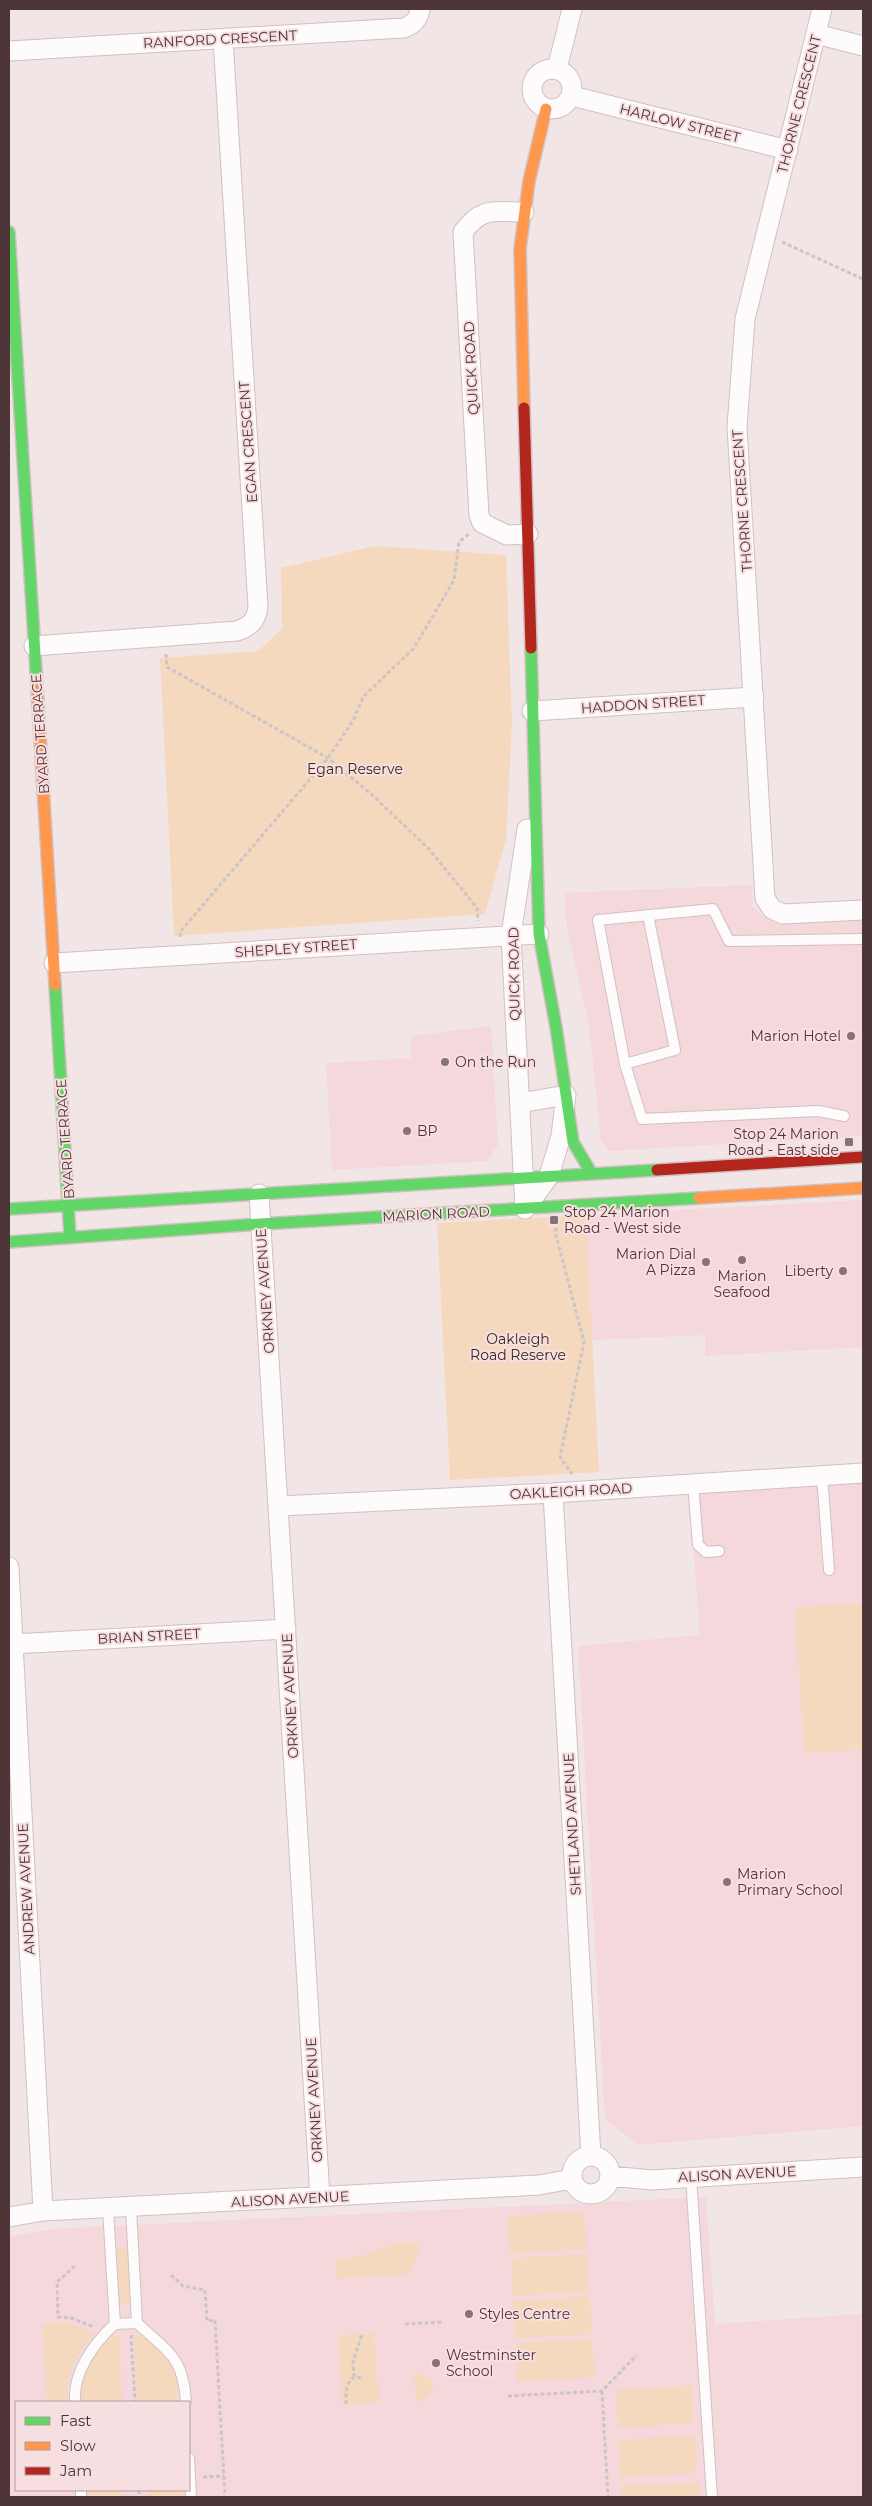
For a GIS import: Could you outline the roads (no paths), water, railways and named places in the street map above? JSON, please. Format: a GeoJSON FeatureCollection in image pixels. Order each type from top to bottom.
{"type":"FeatureCollection","features":[{"type":"Feature","properties":{"kind":"street","name":"RANFORD CRESCENT"},"geometry":{"type":"LineString","coordinates":[[9,51],[404,28],[412,25],[418,18],[420,9]]}},
{"type":"Feature","properties":{"kind":"street"},"geometry":{"type":"LineString","coordinates":[[558,70],[572,9]]}},
{"type":"Feature","properties":{"kind":"street","name":"THORNE CRESCENT"},"geometry":{"type":"LineString","coordinates":[[822,9],[745,319],[736,426],[766,898],[772,909],[783,914],[863,910]]}},
{"type":"Feature","properties":{"kind":"street"},"geometry":{"type":"LineString","coordinates":[[816,34],[863,46]]}},
{"type":"Feature","properties":{"kind":"street","name":"EGAN CRESCENT"},"geometry":{"type":"LineString","coordinates":[[34,646],[237,631],[253,623],[258,607],[223,39]]}},
{"type":"Feature","properties":{"kind":"street"},"geometry":{"type":"LineString","coordinates":[[558,70],[570,78],[572,96],[561,108],[546,108],[534,98],[533,84],[541,72],[558,70]]}},
{"type":"Feature","properties":{"kind":"street","name":"HARLOW STREET"},"geometry":{"type":"LineString","coordinates":[[572,96],[788,150]]}},
{"type":"Feature","properties":{"kind":"street","name":"QUICK ROAD"},"geometry":{"type":"LineString","coordinates":[[546,108],[528,181],[520,249],[533,786],[539,934],[573,1142],[592,1174]]}},
{"type":"Feature","properties":{"kind":"street","name":"QUICK ROAD"},"geometry":{"type":"LineString","coordinates":[[524,212],[487,212],[473,218],[463,232],[479,516],[482,523],[507,535],[528,534]]}},
{"type":"Feature","properties":{"kind":"street","name":"BYARD TERRACE"},"geometry":{"type":"LineString","coordinates":[[9,232],[15,441],[34,646],[70,1237]]}},
{"type":"Feature","properties":{"kind":"street","name":"HADDON STREET"},"geometry":{"type":"LineString","coordinates":[[532,711],[754,697]]}},
{"type":"Feature","properties":{"kind":"street","name":"QUICK ROAD"},"geometry":{"type":"LineString","coordinates":[[526,1209],[522,1178],[511,935],[533,786]]}},
{"type":"Feature","properties":{"kind":"street","name":"SHEPLEY STREET"},"geometry":{"type":"LineString","coordinates":[[54,963],[539,934]]}},
{"type":"Feature","properties":{"kind":"street"},"geometry":{"type":"LineString","coordinates":[[520,1103],[566,1095]]}},
{"type":"Feature","properties":{"kind":"street","name":"QUICK ROAD"},"geometry":{"type":"LineString","coordinates":[[526,1209],[549,1176],[561,1136],[566,1095]]}},
{"type":"Feature","properties":{"kind":"street"},"geometry":{"type":"LineString","coordinates":[[9,1209],[863,1157]]}},
{"type":"Feature","properties":{"kind":"street","name":"MARION ROAD"},"geometry":{"type":"LineString","coordinates":[[9,1242],[261,1224],[863,1188]]}},
{"type":"Feature","properties":{"kind":"street","name":"ORKNEY AVENUE"},"geometry":{"type":"LineString","coordinates":[[259,1194],[320,2197]]}},
{"type":"Feature","properties":{"kind":"street","name":"OAKLEIGH ROAD"},"geometry":{"type":"LineString","coordinates":[[279,1506],[554,1493],[863,1473]]}},
{"type":"Feature","properties":{"kind":"street","name":"SHETLAND AVENUE"},"geometry":{"type":"LineString","coordinates":[[554,1493],[591,2156]]}},
{"type":"Feature","properties":{"kind":"street","name":"ANDREW AVENUE"},"geometry":{"type":"LineString","coordinates":[[9,1567],[43,2211]]}},
{"type":"Feature","properties":{"kind":"street","name":"BRIAN STREET"},"geometry":{"type":"LineString","coordinates":[[13,1644],[286,1629]]}},
{"type":"Feature","properties":{"kind":"street"},"geometry":{"type":"LineString","coordinates":[[591,2156],[602,2159],[607,2164],[610,2176],[607,2186],[594,2194],[582,2193],[572,2178],[575,2164],[582,2158],[591,2156]]}},
{"type":"Feature","properties":{"kind":"street","name":"ALISON AVENUE"},"geometry":{"type":"LineString","coordinates":[[610,2176],[652,2180],[863,2167]]}},
{"type":"Feature","properties":{"kind":"street","name":"ALISON AVENUE"},"geometry":{"type":"LineString","coordinates":[[9,2217],[43,2211],[131,2208],[539,2185],[572,2178]]}},
{"type":"Feature","properties":{"kind":"lane"},"geometry":{"type":"LineString","coordinates":[[844,1116],[818,1111],[642,1119],[625,1064],[598,920],[713,909],[729,942],[863,939]]}},
{"type":"Feature","properties":{"kind":"lane"},"geometry":{"type":"LineString","coordinates":[[625,1064],[675,1050],[648,915]]}},
{"type":"Feature","properties":{"kind":"lane"},"geometry":{"type":"LineString","coordinates":[[822,1476],[829,1570]]}},
{"type":"Feature","properties":{"kind":"lane"},"geometry":{"type":"LineString","coordinates":[[693,1484],[698,1545],[706,1552],[718,1551]]}},
{"type":"Feature","properties":{"kind":"lane"},"geometry":{"type":"LineString","coordinates":[[690,2177],[712,2497]]}},
{"type":"Feature","properties":{"kind":"lane"},"geometry":{"type":"LineString","coordinates":[[131,2208],[133,2323]]}},
{"type":"Feature","properties":{"kind":"lane"},"geometry":{"type":"LineString","coordinates":[[108,2209],[115,2324]]}},
{"type":"Feature","properties":{"kind":"lane"},"geometry":{"type":"LineString","coordinates":[[75,2401],[74,2390],[82,2365],[105,2333],[115,2324],[133,2323],[178,2362],[184,2378],[186,2401]]}},
{"type":"Feature","properties":{"kind":"lane"},"geometry":{"type":"LineString","coordinates":[[190,2478],[191,2497]]}},
{"type":"Feature","properties":{"kind":"place","name":"Marion Hotel"},"geometry":{"type":"Point","coordinates":[851,1036]}},
{"type":"Feature","properties":{"kind":"place","name":"On the Run"},"geometry":{"type":"Point","coordinates":[445,1062]}},
{"type":"Feature","properties":{"kind":"place","name":"BP"},"geometry":{"type":"Point","coordinates":[407,1131]}},
{"type":"Feature","properties":{"kind":"place","name":"Stop 24 Marion Road - East side"},"geometry":{"type":"Point","coordinates":[849,1142]}},
{"type":"Feature","properties":{"kind":"place","name":"Stop 24 Marion Road - West side"},"geometry":{"type":"Point","coordinates":[554,1220]}},
{"type":"Feature","properties":{"kind":"place","name":"Marion Seafood"},"geometry":{"type":"Point","coordinates":[742,1260]}},
{"type":"Feature","properties":{"kind":"place","name":"Marion Dial A Pizza"},"geometry":{"type":"Point","coordinates":[706,1262]}},
{"type":"Feature","properties":{"kind":"place","name":"Liberty"},"geometry":{"type":"Point","coordinates":[843,1271]}},
{"type":"Feature","properties":{"kind":"place","name":"Marion Primary School"},"geometry":{"type":"Point","coordinates":[727,1882]}},
{"type":"Feature","properties":{"kind":"place","name":"Styles Centre"},"geometry":{"type":"Point","coordinates":[469,2314]}},
{"type":"Feature","properties":{"kind":"place","name":"Westminster School"},"geometry":{"type":"Point","coordinates":[436,2363]}},
{"type":"Feature","properties":{"kind":"park label","name":"Egan Reserve"},"geometry":{"type":"Point","coordinates":[355,769]}},
{"type":"Feature","properties":{"kind":"park label","name":"Oakleigh Road Reserve"},"geometry":{"type":"Point","coordinates":[518,1348]}}]}
